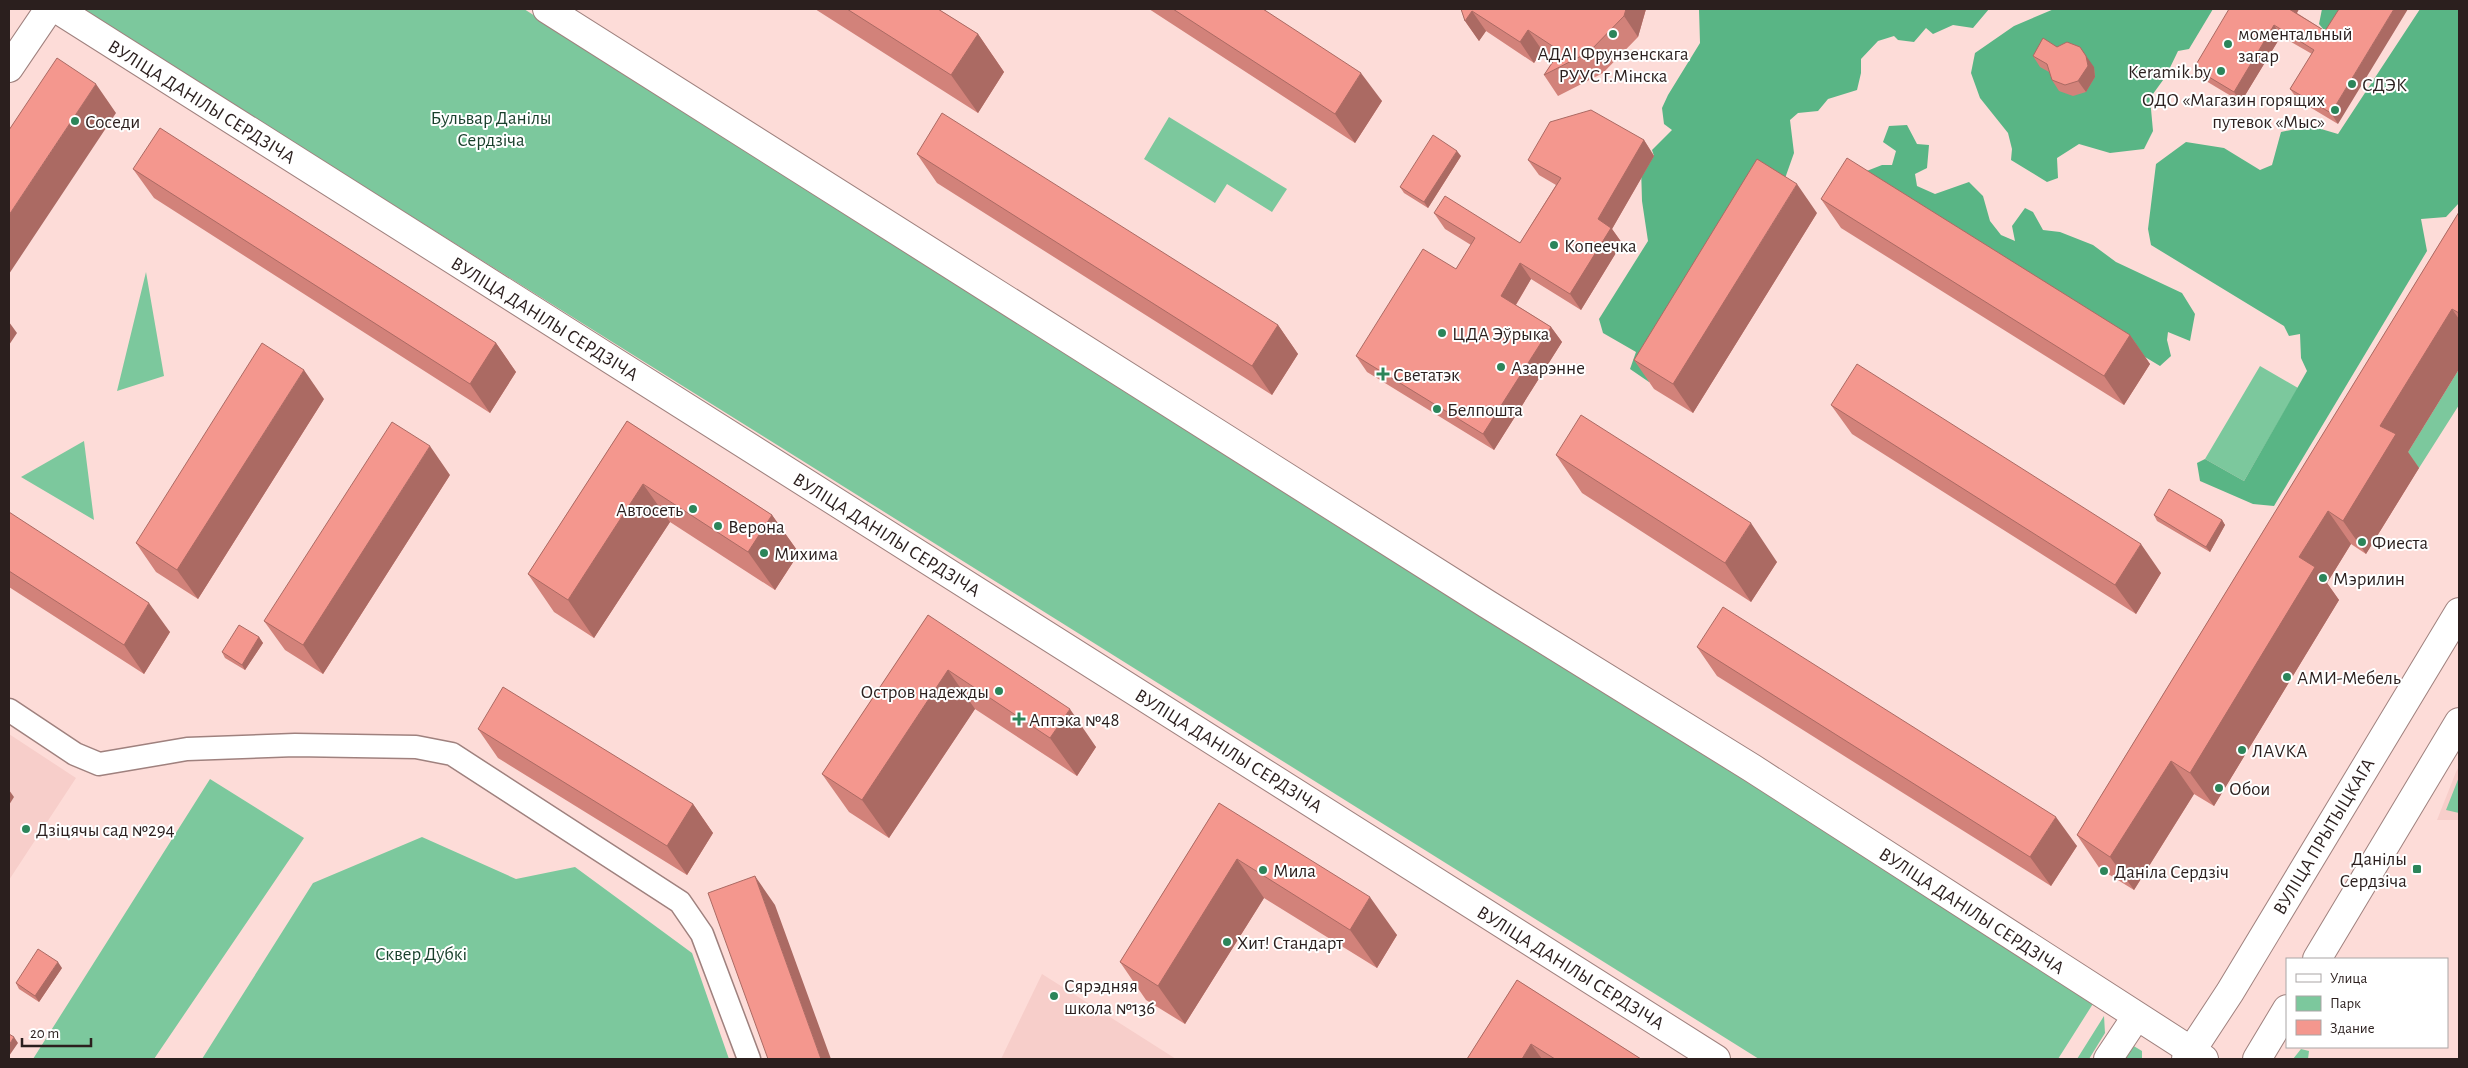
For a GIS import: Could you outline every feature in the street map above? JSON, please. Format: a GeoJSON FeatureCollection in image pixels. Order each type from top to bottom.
{"type":"FeatureCollection","features":[{"type":"Feature","properties":{"kind":"street"},"geometry":{"type":"LineString","coordinates":[[9,68],[49,9]]}},
{"type":"Feature","properties":{"kind":"street","name":"ВУЛІЦА ДАНІЛЫ СЕРДЗІЧА"},"geometry":{"type":"LineString","coordinates":[[57,9],[1716,1059]]}},
{"type":"Feature","properties":{"kind":"street","name":"ВУЛІЦА ДАНІЛЫ СЕРДЗІЧА"},"geometry":{"type":"LineString","coordinates":[[547,9],[1487,604],[1752,768],[2194,1056]]}},
{"type":"Feature","properties":{"kind":"street","name":"ВУЛІЦА ПРЫТЫЦКАГА"},"geometry":{"type":"LineString","coordinates":[[2194,1056],[2230,992],[2459,612]]}},
{"type":"Feature","properties":{"kind":"street"},"geometry":{"type":"LineString","coordinates":[[9,710],[75,754],[99,764],[187,749],[295,744],[416,747],[452,754],[680,902],[702,934],[748,1059]]}},
{"type":"Feature","properties":{"kind":"street"},"geometry":{"type":"LineString","coordinates":[[2318,958],[2459,722]]}},
{"type":"Feature","properties":{"kind":"street"},"geometry":{"type":"LineString","coordinates":[[2257,1059],[2286,1011]]}},
{"type":"Feature","properties":{"kind":"street"},"geometry":{"type":"LineString","coordinates":[[2108,1059],[2136,1017]]}},
{"type":"Feature","properties":{"kind":"shaded area","name":"Дзіцячы сад №294"},"geometry":{"type":"Polygon","coordinates":[[[9,734],[76,778],[9,880],[9,734]]]}},
{"type":"Feature","properties":{"kind":"shaded area"},"geometry":{"type":"Polygon","coordinates":[[[2459,766],[2459,820],[2437,820],[2456,772],[2459,766]]]}},
{"type":"Feature","properties":{"kind":"shaded area","name":"Сярэдняя школа №136"},"geometry":{"type":"Polygon","coordinates":[[[1042,974],[1110,1017],[1176,1059],[1001,1059],[1042,974]]]}},
{"type":"Feature","properties":{"kind":"green space","name":"Бульвар Данілы Сердзіча"},"geometry":{"type":"Polygon","coordinates":[[[80,9],[524,9],[1340,528],[2096,999],[2058,1059],[1759,1059],[80,9]]]}},
{"type":"Feature","properties":{"kind":"green space"},"geometry":{"type":"Polygon","coordinates":[[[1699,9],[1989,9],[1973,28],[1953,25],[1933,34],[1926,28],[1914,42],[1898,40],[1894,36],[1878,41],[1861,59],[1861,73],[1857,90],[1828,99],[1818,111],[1798,113],[1790,120],[1794,153],[1783,184],[1774,185],[1649,382],[1630,369],[1636,352],[1603,333],[1599,319],[1648,241],[1642,201],[1641,167],[1654,156],[1652,150],[1672,130],[1664,124],[1662,108],[1700,43],[1699,9]]]}},
{"type":"Feature","properties":{"kind":"green space"},"geometry":{"type":"Polygon","coordinates":[[[2054,9],[2213,9],[2189,49],[2178,51],[2166,76],[2150,98],[2153,131],[2144,149],[2110,153],[2079,144],[2057,158],[2058,178],[2047,182],[2011,160],[2012,149],[2008,133],[1980,98],[1971,73],[1975,53],[2014,26],[2054,9]]]}},
{"type":"Feature","properties":{"kind":"green space"},"geometry":{"type":"Polygon","coordinates":[[[2322,9],[2352,9],[2333,41],[2319,24],[2322,9]]]}},
{"type":"Feature","properties":{"kind":"green space"},"geometry":{"type":"Polygon","coordinates":[[[2420,9],[2459,9],[2459,203],[2446,217],[2421,219],[2427,251],[2274,506],[2253,504],[2200,481],[2197,463],[2205,459],[2244,481],[2307,371],[2301,358],[2300,334],[2289,336],[2284,326],[2151,245],[2148,229],[2156,164],[2186,142],[2224,148],[2260,170],[2272,165],[2281,132],[2311,126],[2338,134],[2420,9]]]}},
{"type":"Feature","properties":{"kind":"green space"},"geometry":{"type":"Polygon","coordinates":[[[1169,117],[1287,189],[1272,212],[1227,184],[1215,203],[1144,159],[1169,117]]]}},
{"type":"Feature","properties":{"kind":"green space"},"geometry":{"type":"Polygon","coordinates":[[[1907,125],[1917,144],[1929,145],[1927,168],[1915,174],[1917,186],[1935,194],[1969,182],[1983,196],[1990,221],[2001,235],[2015,241],[2012,226],[2025,208],[2033,212],[2043,230],[2060,232],[2093,245],[2116,262],[2182,293],[2195,314],[2190,341],[2168,332],[2167,340],[2171,356],[2160,366],[1859,185],[1859,174],[1882,165],[1892,165],[1896,151],[1883,142],[1889,126],[1907,125]]]}},
{"type":"Feature","properties":{"kind":"green space"},"geometry":{"type":"Polygon","coordinates":[[[146,272],[164,376],[117,391],[146,272]]]}},
{"type":"Feature","properties":{"kind":"green space"},"geometry":{"type":"Polygon","coordinates":[[[2260,366],[2298,388],[2244,481],[2205,459],[2260,366]]]}},
{"type":"Feature","properties":{"kind":"green space"},"geometry":{"type":"Polygon","coordinates":[[[2459,369],[2459,405],[2419,468],[2403,460],[2459,369]]]}},
{"type":"Feature","properties":{"kind":"green space"},"geometry":{"type":"Polygon","coordinates":[[[84,441],[94,520],[21,477],[84,441]]]}},
{"type":"Feature","properties":{"kind":"green space"},"geometry":{"type":"Polygon","coordinates":[[[2459,777],[2459,813],[2446,810],[2459,777]]]}},
{"type":"Feature","properties":{"kind":"green space"},"geometry":{"type":"Polygon","coordinates":[[[210,779],[304,838],[154,1059],[33,1059],[210,779]]]}},
{"type":"Feature","properties":{"kind":"green space","name":"Сквер Дубкі"},"geometry":{"type":"Polygon","coordinates":[[[422,837],[516,879],[575,867],[692,953],[729,1059],[202,1059],[313,883],[422,837]]]}},
{"type":"Feature","properties":{"kind":"green space"},"geometry":{"type":"Polygon","coordinates":[[[2104,1016],[2105,1033],[2089,1059],[2077,1059],[2104,1016]]]}},
{"type":"Feature","properties":{"kind":"green space"},"geometry":{"type":"Polygon","coordinates":[[[2132,1045],[2142,1051],[2142,1059],[2116,1059],[2132,1045]]]}},
{"type":"Feature","properties":{"kind":"green space"},"geometry":{"type":"Polygon","coordinates":[[[2301,1049],[2309,1051],[2308,1059],[2293,1059],[2301,1049]]]}},
{"type":"Feature","properties":{"kind":"building"},"geometry":{"type":"Polygon","coordinates":[[[847,9],[938,9],[978,34],[951,75],[847,9]]]}},
{"type":"Feature","properties":{"kind":"building"},"geometry":{"type":"Polygon","coordinates":[[[1173,9],[1263,9],[1361,73],[1335,114],[1173,9]]]}},
{"type":"Feature","properties":{"kind":"building"},"geometry":{"type":"Polygon","coordinates":[[[1461,9],[1626,9],[1624,16],[1589,52],[1544,75],[1560,51],[1528,30],[1520,42],[1472,11],[1465,21],[1461,9]]]}},
{"type":"Feature","properties":{"kind":"building"},"geometry":{"type":"Polygon","coordinates":[[[2229,9],[2289,9],[2325,31],[2339,9],[2394,9],[2331,113],[2290,89],[2314,50],[2274,25],[2234,92],[2194,68],[2229,9]]]}},
{"type":"Feature","properties":{"kind":"building"},"geometry":{"type":"Polygon","coordinates":[[[2043,38],[2057,47],[2067,42],[2080,47],[2086,56],[2088,66],[2078,81],[2065,85],[2052,80],[2047,64],[2033,56],[2043,38]]]}},
{"type":"Feature","properties":{"kind":"building"},"geometry":{"type":"Polygon","coordinates":[[[57,58],[96,84],[9,215],[9,130],[57,58]]]}},
{"type":"Feature","properties":{"kind":"building"},"geometry":{"type":"Polygon","coordinates":[[[1591,110],[1644,140],[1598,219],[1611,228],[1570,294],[1520,263],[1501,296],[1551,327],[1483,434],[1356,356],[1423,249],[1456,269],[1475,238],[1434,213],[1445,196],[1520,243],[1561,178],[1528,160],[1550,122],[1591,110]]]}},
{"type":"Feature","properties":{"kind":"building"},"geometry":{"type":"Polygon","coordinates":[[[942,113],[1278,325],[1252,366],[917,154],[942,113]]]}},
{"type":"Feature","properties":{"kind":"building"},"geometry":{"type":"Polygon","coordinates":[[[160,128],[496,343],[470,384],[133,169],[160,128]]]}},
{"type":"Feature","properties":{"kind":"building"},"geometry":{"type":"Polygon","coordinates":[[[1433,135],[1457,151],[1424,202],[1400,187],[1433,135]]]}},
{"type":"Feature","properties":{"kind":"building"},"geometry":{"type":"Polygon","coordinates":[[[1847,158],[2130,335],[2104,376],[1821,199],[1847,158]]]}},
{"type":"Feature","properties":{"kind":"building"},"geometry":{"type":"Polygon","coordinates":[[[1757,159],[1797,184],[1673,384],[1634,360],[1757,159]]]}},
{"type":"Feature","properties":{"kind":"building"},"geometry":{"type":"Polygon","coordinates":[[[2459,212],[2459,313],[2452,309],[2380,426],[2396,434],[2343,521],[2328,511],[2299,557],[2315,567],[2190,773],[2171,761],[2110,857],[2077,835],[2459,212]]]}},
{"type":"Feature","properties":{"kind":"building"},"geometry":{"type":"Polygon","coordinates":[[[262,343],[304,370],[177,570],[136,543],[262,343]]]}},
{"type":"Feature","properties":{"kind":"building"},"geometry":{"type":"Polygon","coordinates":[[[1857,364],[2141,544],[2115,585],[1831,405],[1857,364]]]}},
{"type":"Feature","properties":{"kind":"building"},"geometry":{"type":"Polygon","coordinates":[[[1581,415],[1751,523],[1725,563],[1556,455],[1581,415]]]}},
{"type":"Feature","properties":{"kind":"building"},"geometry":{"type":"Polygon","coordinates":[[[627,421],[772,515],[748,552],[643,484],[568,600],[528,574],[627,421]]]}},
{"type":"Feature","properties":{"kind":"building"},"geometry":{"type":"Polygon","coordinates":[[[392,422],[430,446],[303,645],[264,621],[392,422]]]}},
{"type":"Feature","properties":{"kind":"building"},"geometry":{"type":"Polygon","coordinates":[[[2169,489],[2222,520],[2206,547],[2154,515],[2169,489]]]}},
{"type":"Feature","properties":{"kind":"building"},"geometry":{"type":"Polygon","coordinates":[[[9,512],[149,603],[124,645],[9,571],[9,512]]]}},
{"type":"Feature","properties":{"kind":"building"},"geometry":{"type":"Polygon","coordinates":[[[1723,607],[2056,817],[2030,857],[1697,647],[1723,607]]]}},
{"type":"Feature","properties":{"kind":"building"},"geometry":{"type":"Polygon","coordinates":[[[928,615],[1070,709],[1050,738],[948,670],[862,800],[822,774],[928,615]]]}},
{"type":"Feature","properties":{"kind":"building"},"geometry":{"type":"Polygon","coordinates":[[[239,625],[259,637],[242,665],[222,652],[239,625]]]}},
{"type":"Feature","properties":{"kind":"building"},"geometry":{"type":"Polygon","coordinates":[[[503,687],[693,804],[667,846],[478,729],[503,687]]]}},
{"type":"Feature","properties":{"kind":"building"},"geometry":{"type":"Polygon","coordinates":[[[1219,803],[1370,897],[1350,930],[1237,859],[1158,986],[1120,962],[1219,803]]]}},
{"type":"Feature","properties":{"kind":"building"},"geometry":{"type":"Polygon","coordinates":[[[755,876],[821,1059],[768,1059],[708,893],[755,876]]]}},
{"type":"Feature","properties":{"kind":"building"},"geometry":{"type":"Polygon","coordinates":[[[38,949],[58,962],[35,996],[16,983],[38,949]]]}},
{"type":"Feature","properties":{"kind":"building"},"geometry":{"type":"Polygon","coordinates":[[[1517,980],[1641,1059],[1555,1059],[1531,1044],[1522,1059],[1467,1059],[1517,980]]]}},
{"type":"Feature","properties":{"kind":"building"},"geometry":{"type":"Polygon","coordinates":[[[9,1034],[14,1037],[9,1045],[9,1034]]]}},
{"type":"Feature","properties":{"kind":"place","name":"АДАІ Фрунзенскага РУУС г.Мінска"},"geometry":{"type":"Point","coordinates":[1613,34]}},
{"type":"Feature","properties":{"kind":"place","name":"моментальный загар"},"geometry":{"type":"Point","coordinates":[2228,44]}},
{"type":"Feature","properties":{"kind":"place","name":"Keramik.by"},"geometry":{"type":"Point","coordinates":[2221,71]}},
{"type":"Feature","properties":{"kind":"place","name":"СДЭК"},"geometry":{"type":"Point","coordinates":[2352,84]}},
{"type":"Feature","properties":{"kind":"place","name":"ОДО «Магазин горящих путевок «Мыс»"},"geometry":{"type":"Point","coordinates":[2335,110]}},
{"type":"Feature","properties":{"kind":"place","name":"Соседи"},"geometry":{"type":"Point","coordinates":[75,121]}},
{"type":"Feature","properties":{"kind":"place","name":"Копеечка"},"geometry":{"type":"Point","coordinates":[1554,245]}},
{"type":"Feature","properties":{"kind":"place","name":"ЦДА Эўрыка"},"geometry":{"type":"Point","coordinates":[1442,333]}},
{"type":"Feature","properties":{"kind":"place","name":"Азарэнне"},"geometry":{"type":"Point","coordinates":[1501,367]}},
{"type":"Feature","properties":{"kind":"place","name":"Светатэк"},"geometry":{"type":"Point","coordinates":[1383,374]}},
{"type":"Feature","properties":{"kind":"place","name":"Белпошта"},"geometry":{"type":"Point","coordinates":[1437,409]}},
{"type":"Feature","properties":{"kind":"place","name":"Автосеть"},"geometry":{"type":"Point","coordinates":[693,509]}},
{"type":"Feature","properties":{"kind":"place","name":"Верона"},"geometry":{"type":"Point","coordinates":[718,526]}},
{"type":"Feature","properties":{"kind":"place","name":"Фиеста"},"geometry":{"type":"Point","coordinates":[2362,542]}},
{"type":"Feature","properties":{"kind":"place","name":"Михима"},"geometry":{"type":"Point","coordinates":[764,553]}},
{"type":"Feature","properties":{"kind":"place","name":"Мэрилин"},"geometry":{"type":"Point","coordinates":[2323,578]}},
{"type":"Feature","properties":{"kind":"place","name":"АМИ-Мебель"},"geometry":{"type":"Point","coordinates":[2287,677]}},
{"type":"Feature","properties":{"kind":"place","name":"Остров надежды"},"geometry":{"type":"Point","coordinates":[999,691]}},
{"type":"Feature","properties":{"kind":"place","name":"Аптэка №48"},"geometry":{"type":"Point","coordinates":[1019,719]}},
{"type":"Feature","properties":{"kind":"place","name":"ЛАVКА"},"geometry":{"type":"Point","coordinates":[2242,750]}},
{"type":"Feature","properties":{"kind":"place","name":"Обои"},"geometry":{"type":"Point","coordinates":[2219,788]}},
{"type":"Feature","properties":{"kind":"place","name":"Дзіцячы сад №294"},"geometry":{"type":"Point","coordinates":[26,829]}},
{"type":"Feature","properties":{"kind":"place","name":"Данілы Сердзіча"},"geometry":{"type":"Point","coordinates":[2417,869]}},
{"type":"Feature","properties":{"kind":"place","name":"Мила"},"geometry":{"type":"Point","coordinates":[1263,870]}},
{"type":"Feature","properties":{"kind":"place","name":"Даніла Сердзіч"},"geometry":{"type":"Point","coordinates":[2104,871]}},
{"type":"Feature","properties":{"kind":"place","name":"Хит! Стандарт"},"geometry":{"type":"Point","coordinates":[1227,942]}},
{"type":"Feature","properties":{"kind":"place","name":"Сярэдняя школа №136"},"geometry":{"type":"Point","coordinates":[1054,996]}}]}
